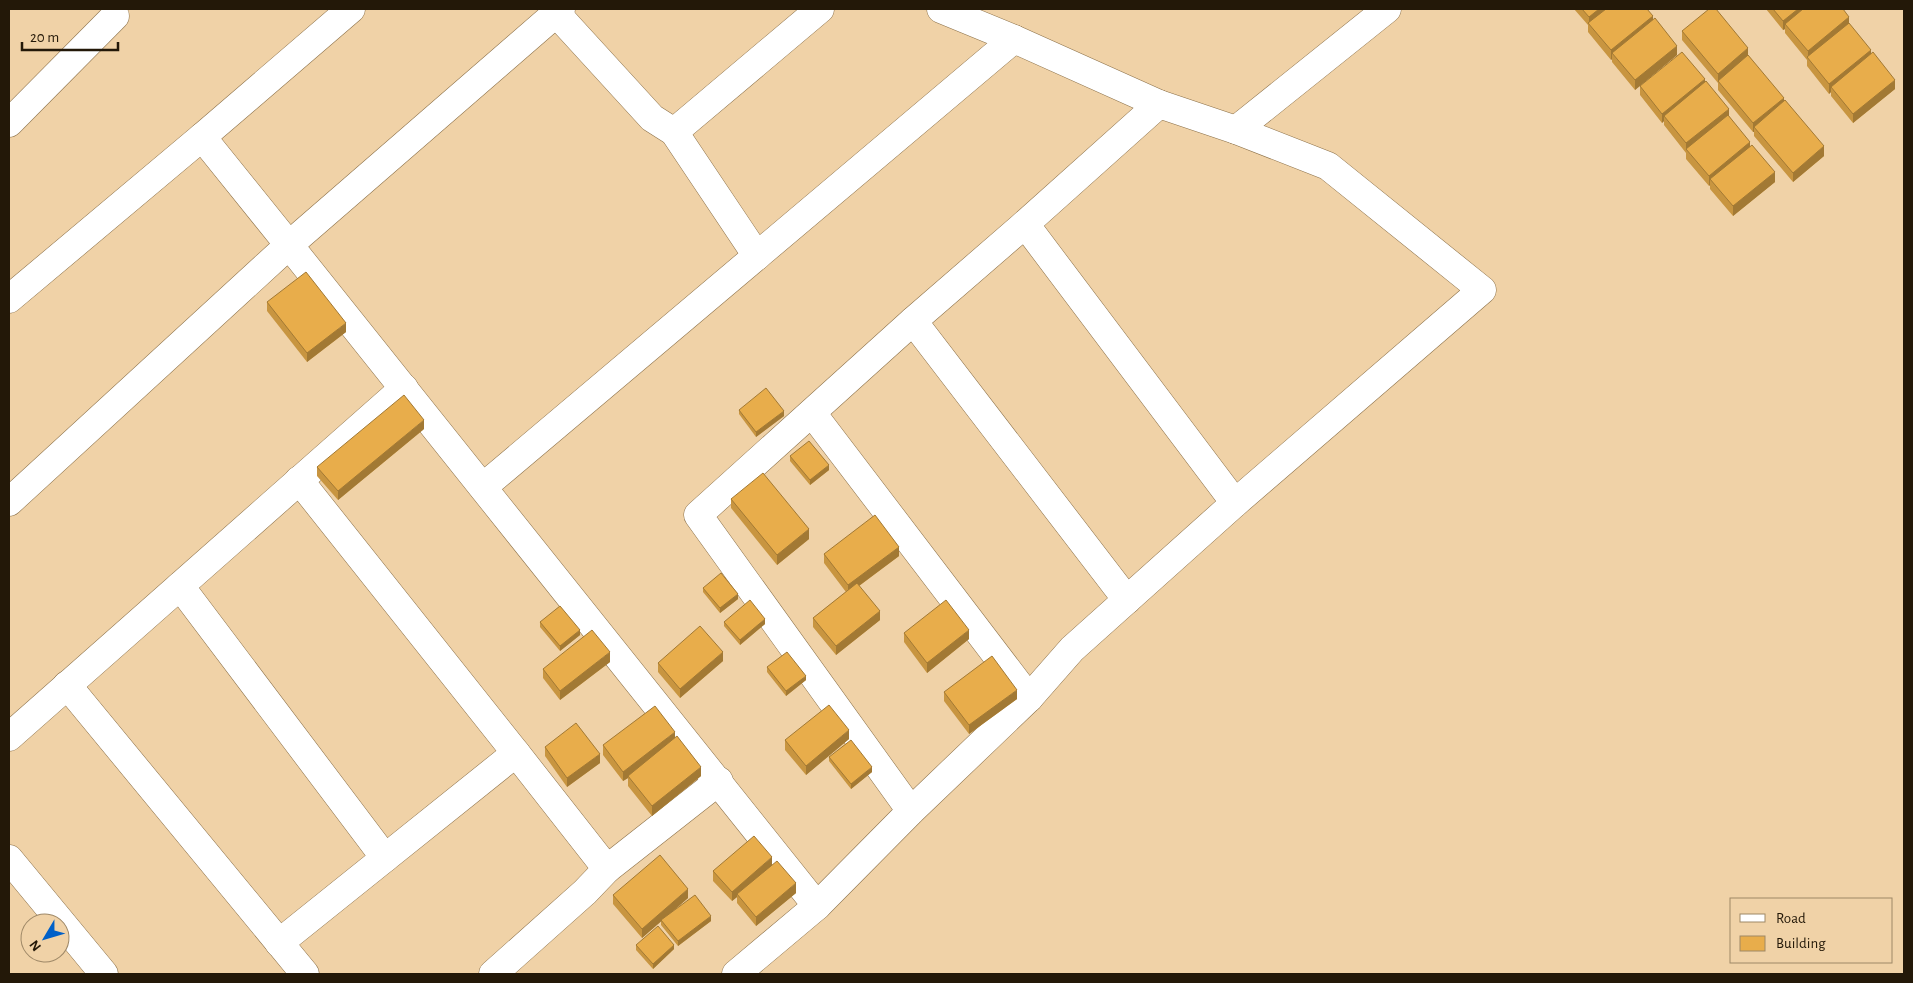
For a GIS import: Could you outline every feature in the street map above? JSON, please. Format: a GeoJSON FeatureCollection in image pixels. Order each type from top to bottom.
{"type":"FeatureCollection","features":[{"type":"Feature","properties":{"kind":"street"},"geometry":{"type":"LineString","coordinates":[[9,299],[351,9]]}},
{"type":"Feature","properties":{"kind":"street"},"geometry":{"type":"LineString","coordinates":[[674,132],[820,9]]}},
{"type":"Feature","properties":{"kind":"street"},"geometry":{"type":"LineString","coordinates":[[736,974],[817,906],[911,811],[1029,698],[1072,649],[1236,503],[1482,290],[1328,166],[1236,130],[1159,104],[1014,39],[941,9]]}},
{"type":"Feature","properties":{"kind":"street"},"geometry":{"type":"LineString","coordinates":[[1236,130],[1387,9]]}},
{"type":"Feature","properties":{"kind":"street"},"geometry":{"type":"LineString","coordinates":[[9,123],[115,11]]}},
{"type":"Feature","properties":{"kind":"street"},"geometry":{"type":"LineString","coordinates":[[9,502],[289,245],[559,11],[652,118],[674,132],[757,256]]}},
{"type":"Feature","properties":{"kind":"street"},"geometry":{"type":"LineString","coordinates":[[482,487],[1014,39]]}},
{"type":"Feature","properties":{"kind":"street"},"geometry":{"type":"LineString","coordinates":[[911,811],[698,515],[913,321],[1159,104]]}},
{"type":"Feature","properties":{"kind":"street"},"geometry":{"type":"LineString","coordinates":[[202,137],[719,781],[817,906]]}},
{"type":"Feature","properties":{"kind":"street"},"geometry":{"type":"LineString","coordinates":[[1025,224],[1236,503]]}},
{"type":"Feature","properties":{"kind":"street"},"geometry":{"type":"LineString","coordinates":[[913,321],[1127,600]]}},
{"type":"Feature","properties":{"kind":"street"},"geometry":{"type":"LineString","coordinates":[[9,737],[404,388]]}},
{"type":"Feature","properties":{"kind":"street"},"geometry":{"type":"LineString","coordinates":[[812,413],[1029,698]]}},
{"type":"Feature","properties":{"kind":"street"},"geometry":{"type":"LineString","coordinates":[[299,480],[607,869]]}},
{"type":"Feature","properties":{"kind":"street"},"geometry":{"type":"LineString","coordinates":[[180,586],[385,858]]}},
{"type":"Feature","properties":{"kind":"street"},"geometry":{"type":"LineString","coordinates":[[67,685],[305,974]]}},
{"type":"Feature","properties":{"kind":"street"},"geometry":{"type":"LineString","coordinates":[[279,943],[516,754]]}},
{"type":"Feature","properties":{"kind":"street"},"geometry":{"type":"LineString","coordinates":[[493,974],[585,892],[607,869],[719,781]]}},
{"type":"Feature","properties":{"kind":"street"},"geometry":{"type":"LineString","coordinates":[[9,859],[104,974]]}},
{"type":"Feature","properties":{"kind":"building"},"geometry":{"type":"Polygon","coordinates":[[[1582,9],[1599,9],[1589,17],[1582,9]]]}},
{"type":"Feature","properties":{"kind":"building"},"geometry":{"type":"Polygon","coordinates":[[[1606,9],[1647,9],[1653,16],[1611,50],[1588,23],[1606,9]]]}},
{"type":"Feature","properties":{"kind":"building"},"geometry":{"type":"Polygon","coordinates":[[[1709,9],[1716,9],[1748,48],[1718,74],[1682,31],[1709,9]]]}},
{"type":"Feature","properties":{"kind":"building"},"geometry":{"type":"Polygon","coordinates":[[[1773,9],[1798,9],[1783,21],[1773,9]]]}},
{"type":"Feature","properties":{"kind":"building"},"geometry":{"type":"Polygon","coordinates":[[[1803,9],[1843,9],[1849,17],[1808,51],[1785,24],[1803,9]]]}},
{"type":"Feature","properties":{"kind":"building"},"geometry":{"type":"Polygon","coordinates":[[[1655,18],[1677,46],[1635,80],[1612,53],[1655,18]]]}},
{"type":"Feature","properties":{"kind":"building"},"geometry":{"type":"Polygon","coordinates":[[[1849,23],[1871,50],[1829,84],[1807,57],[1849,23]]]}},
{"type":"Feature","properties":{"kind":"building"},"geometry":{"type":"Polygon","coordinates":[[[1682,52],[1705,79],[1662,114],[1640,86],[1682,52]]]}},
{"type":"Feature","properties":{"kind":"building"},"geometry":{"type":"Polygon","coordinates":[[[1873,52],[1895,80],[1853,114],[1831,87],[1873,52]]]}},
{"type":"Feature","properties":{"kind":"building"},"geometry":{"type":"Polygon","coordinates":[[[1748,55],[1784,98],[1753,123],[1718,81],[1748,55]]]}},
{"type":"Feature","properties":{"kind":"building"},"geometry":{"type":"Polygon","coordinates":[[[1706,81],[1729,109],[1686,143],[1664,116],[1706,81]]]}},
{"type":"Feature","properties":{"kind":"building"},"geometry":{"type":"Polygon","coordinates":[[[1785,100],[1824,146],[1793,173],[1754,127],[1785,100]]]}},
{"type":"Feature","properties":{"kind":"building"},"geometry":{"type":"Polygon","coordinates":[[[1728,115],[1750,142],[1709,176],[1686,149],[1728,115]]]}},
{"type":"Feature","properties":{"kind":"building"},"geometry":{"type":"Polygon","coordinates":[[[1752,145],[1775,172],[1733,206],[1710,179],[1752,145]]]}},
{"type":"Feature","properties":{"kind":"building"},"geometry":{"type":"Polygon","coordinates":[[[306,272],[346,323],[307,353],[267,302],[306,272]]]}},
{"type":"Feature","properties":{"kind":"building"},"geometry":{"type":"Polygon","coordinates":[[[766,388],[784,411],[756,432],[739,410],[766,388]]]}},
{"type":"Feature","properties":{"kind":"building"},"geometry":{"type":"Polygon","coordinates":[[[404,395],[424,420],[338,491],[317,467],[404,395]]]}},
{"type":"Feature","properties":{"kind":"building"},"geometry":{"type":"Polygon","coordinates":[[[809,441],[829,465],[810,480],[790,456],[809,441]]]}},
{"type":"Feature","properties":{"kind":"building"},"geometry":{"type":"Polygon","coordinates":[[[763,473],[809,529],[777,555],[731,499],[763,473]]]}},
{"type":"Feature","properties":{"kind":"building"},"geometry":{"type":"Polygon","coordinates":[[[875,515],[899,547],[848,585],[824,554],[875,515]]]}},
{"type":"Feature","properties":{"kind":"building"},"geometry":{"type":"Polygon","coordinates":[[[721,573],[738,594],[720,608],[703,588],[721,573]]]}},
{"type":"Feature","properties":{"kind":"building"},"geometry":{"type":"Polygon","coordinates":[[[857,583],[880,611],[836,646],[813,618],[857,583]]]}},
{"type":"Feature","properties":{"kind":"building"},"geometry":{"type":"Polygon","coordinates":[[[750,600],[765,619],[740,640],[724,622],[750,600]]]}},
{"type":"Feature","properties":{"kind":"building"},"geometry":{"type":"Polygon","coordinates":[[[946,600],[969,630],[927,663],[904,633],[946,600]]]}},
{"type":"Feature","properties":{"kind":"building"},"geometry":{"type":"Polygon","coordinates":[[[560,606],[580,630],[560,646],[540,622],[560,606]]]}},
{"type":"Feature","properties":{"kind":"building"},"geometry":{"type":"Polygon","coordinates":[[[700,626],[723,652],[680,689],[658,663],[700,626]]]}},
{"type":"Feature","properties":{"kind":"building"},"geometry":{"type":"Polygon","coordinates":[[[592,630],[610,652],[560,691],[543,669],[592,630]]]}},
{"type":"Feature","properties":{"kind":"building"},"geometry":{"type":"Polygon","coordinates":[[[787,652],[806,676],[786,691],[767,667],[787,652]]]}},
{"type":"Feature","properties":{"kind":"building"},"geometry":{"type":"Polygon","coordinates":[[[992,656],[1017,690],[969,725],[944,692],[992,656]]]}},
{"type":"Feature","properties":{"kind":"building"},"geometry":{"type":"Polygon","coordinates":[[[829,705],[849,730],[806,766],[785,740],[829,705]]]}},
{"type":"Feature","properties":{"kind":"building"},"geometry":{"type":"Polygon","coordinates":[[[655,706],[675,732],[623,772],[603,745],[655,706]]]}},
{"type":"Feature","properties":{"kind":"building"},"geometry":{"type":"Polygon","coordinates":[[[576,723],[600,754],[567,778],[545,747],[576,723]]]}},
{"type":"Feature","properties":{"kind":"building"},"geometry":{"type":"Polygon","coordinates":[[[677,736],[701,767],[652,806],[628,776],[677,736]]]}},
{"type":"Feature","properties":{"kind":"building"},"geometry":{"type":"Polygon","coordinates":[[[851,740],[872,767],[851,784],[829,757],[851,740]]]}},
{"type":"Feature","properties":{"kind":"building"},"geometry":{"type":"Polygon","coordinates":[[[754,836],[772,857],[732,892],[713,871],[754,836]]]}},
{"type":"Feature","properties":{"kind":"building"},"geometry":{"type":"Polygon","coordinates":[[[660,855],[688,889],[642,929],[613,895],[660,855]]]}},
{"type":"Feature","properties":{"kind":"building"},"geometry":{"type":"Polygon","coordinates":[[[777,861],[796,883],[756,917],[737,894],[777,861]]]}},
{"type":"Feature","properties":{"kind":"building"},"geometry":{"type":"Polygon","coordinates":[[[695,895],[711,916],[678,941],[661,920],[695,895]]]}},
{"type":"Feature","properties":{"kind":"building"},"geometry":{"type":"Polygon","coordinates":[[[658,926],[674,945],[653,964],[636,945],[658,926]]]}}]}
